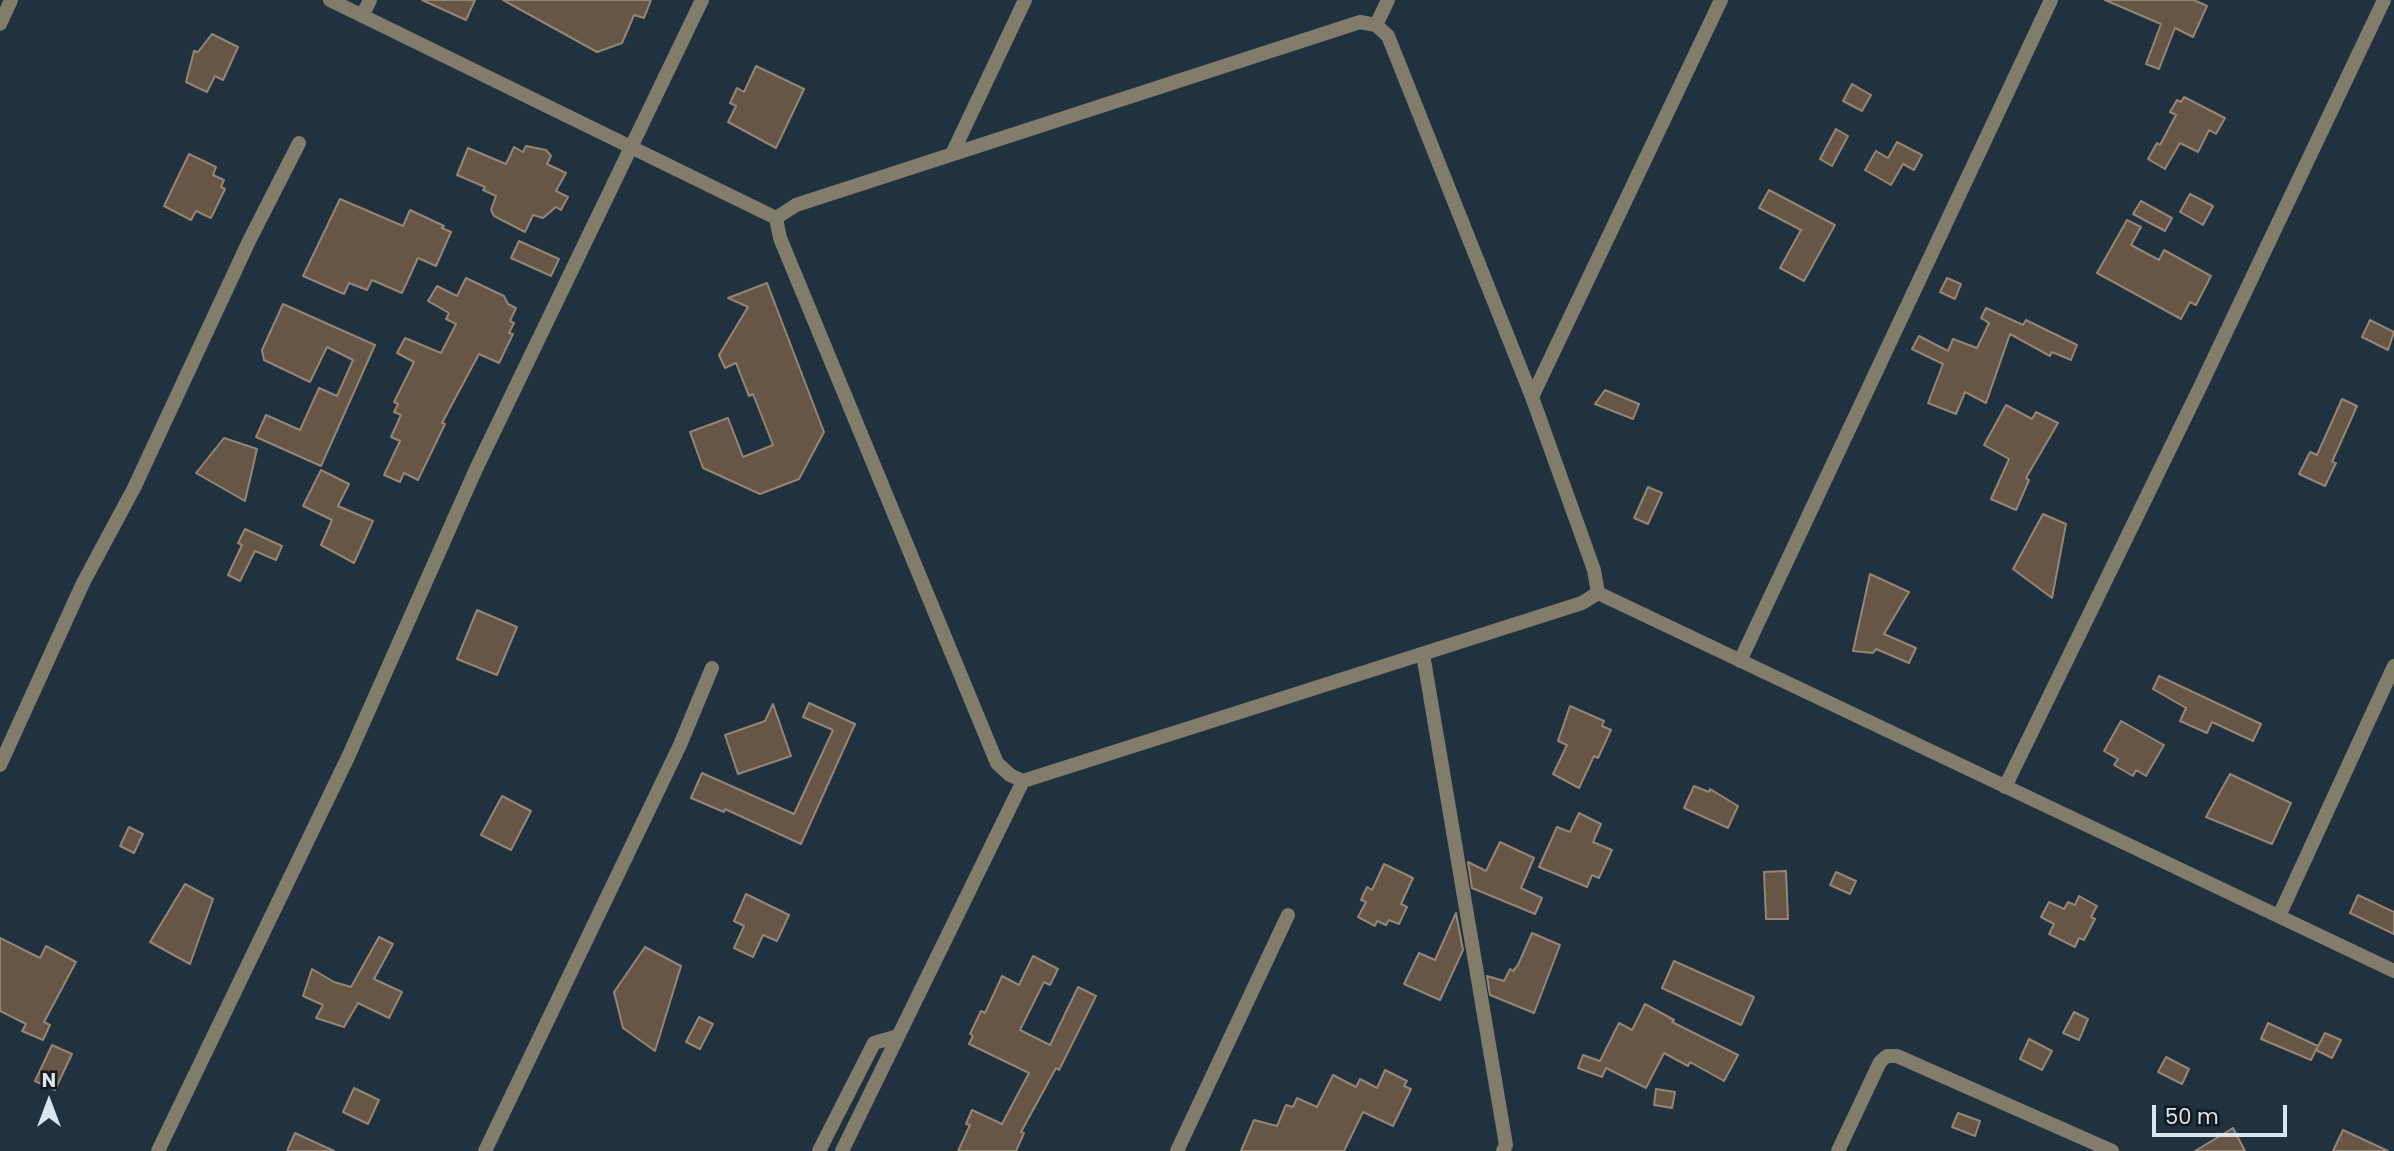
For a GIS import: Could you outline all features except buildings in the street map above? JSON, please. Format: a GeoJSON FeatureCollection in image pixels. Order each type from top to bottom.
{"type":"FeatureCollection","features":[{"type":"Feature","properties":{"kind":"street"},"geometry":{"type":"LineString","coordinates":[[0,24],[11,0]]}},
{"type":"Feature","properties":{"kind":"street"},"geometry":{"type":"LineString","coordinates":[[330,0],[633,145],[776,218]]}},
{"type":"Feature","properties":{"kind":"street"},"geometry":{"type":"LineString","coordinates":[[362,16],[370,0]]}},
{"type":"Feature","properties":{"kind":"street"},"geometry":{"type":"LineString","coordinates":[[158,1151],[349,755],[476,470],[702,0]]}},
{"type":"Feature","properties":{"kind":"street"},"geometry":{"type":"LineString","coordinates":[[952,154],[1026,0]]}},
{"type":"Feature","properties":{"kind":"street"},"geometry":{"type":"LineString","coordinates":[[1376,25],[1388,0]]}},
{"type":"Feature","properties":{"kind":"street"},"geometry":{"type":"LineString","coordinates":[[1532,397],[1721,0]]}},
{"type":"Feature","properties":{"kind":"street"},"geometry":{"type":"LineString","coordinates":[[1740,661],[2051,0]]}},
{"type":"Feature","properties":{"kind":"street"},"geometry":{"type":"LineString","coordinates":[[2005,787],[2201,385],[2384,0]]}},
{"type":"Feature","properties":{"kind":"street"},"geometry":{"type":"LineString","coordinates":[[776,218],[796,205],[1349,23],[1376,25],[1388,36],[1532,397],[1594,570],[1598,593]]}},
{"type":"Feature","properties":{"kind":"street"},"geometry":{"type":"LineString","coordinates":[[0,765],[83,583],[134,488],[249,241],[299,143]]}},
{"type":"Feature","properties":{"kind":"street"},"geometry":{"type":"LineString","coordinates":[[776,218],[780,238],[997,763],[1023,782],[1581,603],[1598,593]]}},
{"type":"Feature","properties":{"kind":"street"},"geometry":{"type":"LineString","coordinates":[[1598,593],[2394,971]]}},
{"type":"Feature","properties":{"kind":"street"},"geometry":{"type":"LineString","coordinates":[[1423,654],[1506,1144],[1503,1151]]}},
{"type":"Feature","properties":{"kind":"street"},"geometry":{"type":"LineString","coordinates":[[2279,916],[2394,667]]}},
{"type":"Feature","properties":{"kind":"street"},"geometry":{"type":"LineString","coordinates":[[485,1151],[680,745],[712,668]]}},
{"type":"Feature","properties":{"kind":"street"},"geometry":{"type":"LineString","coordinates":[[842,1151],[1023,782]]}},
{"type":"Feature","properties":{"kind":"street"},"geometry":{"type":"LineString","coordinates":[[1177,1151],[1288,915]]}},
{"type":"Feature","properties":{"kind":"street"},"geometry":{"type":"LineString","coordinates":[[819,1151],[874,1043],[898,1036]]}},
{"type":"Feature","properties":{"kind":"street"},"geometry":{"type":"LineString","coordinates":[[1838,1151],[1880,1062],[1886,1056],[1897,1056],[2112,1151]]}}]}
